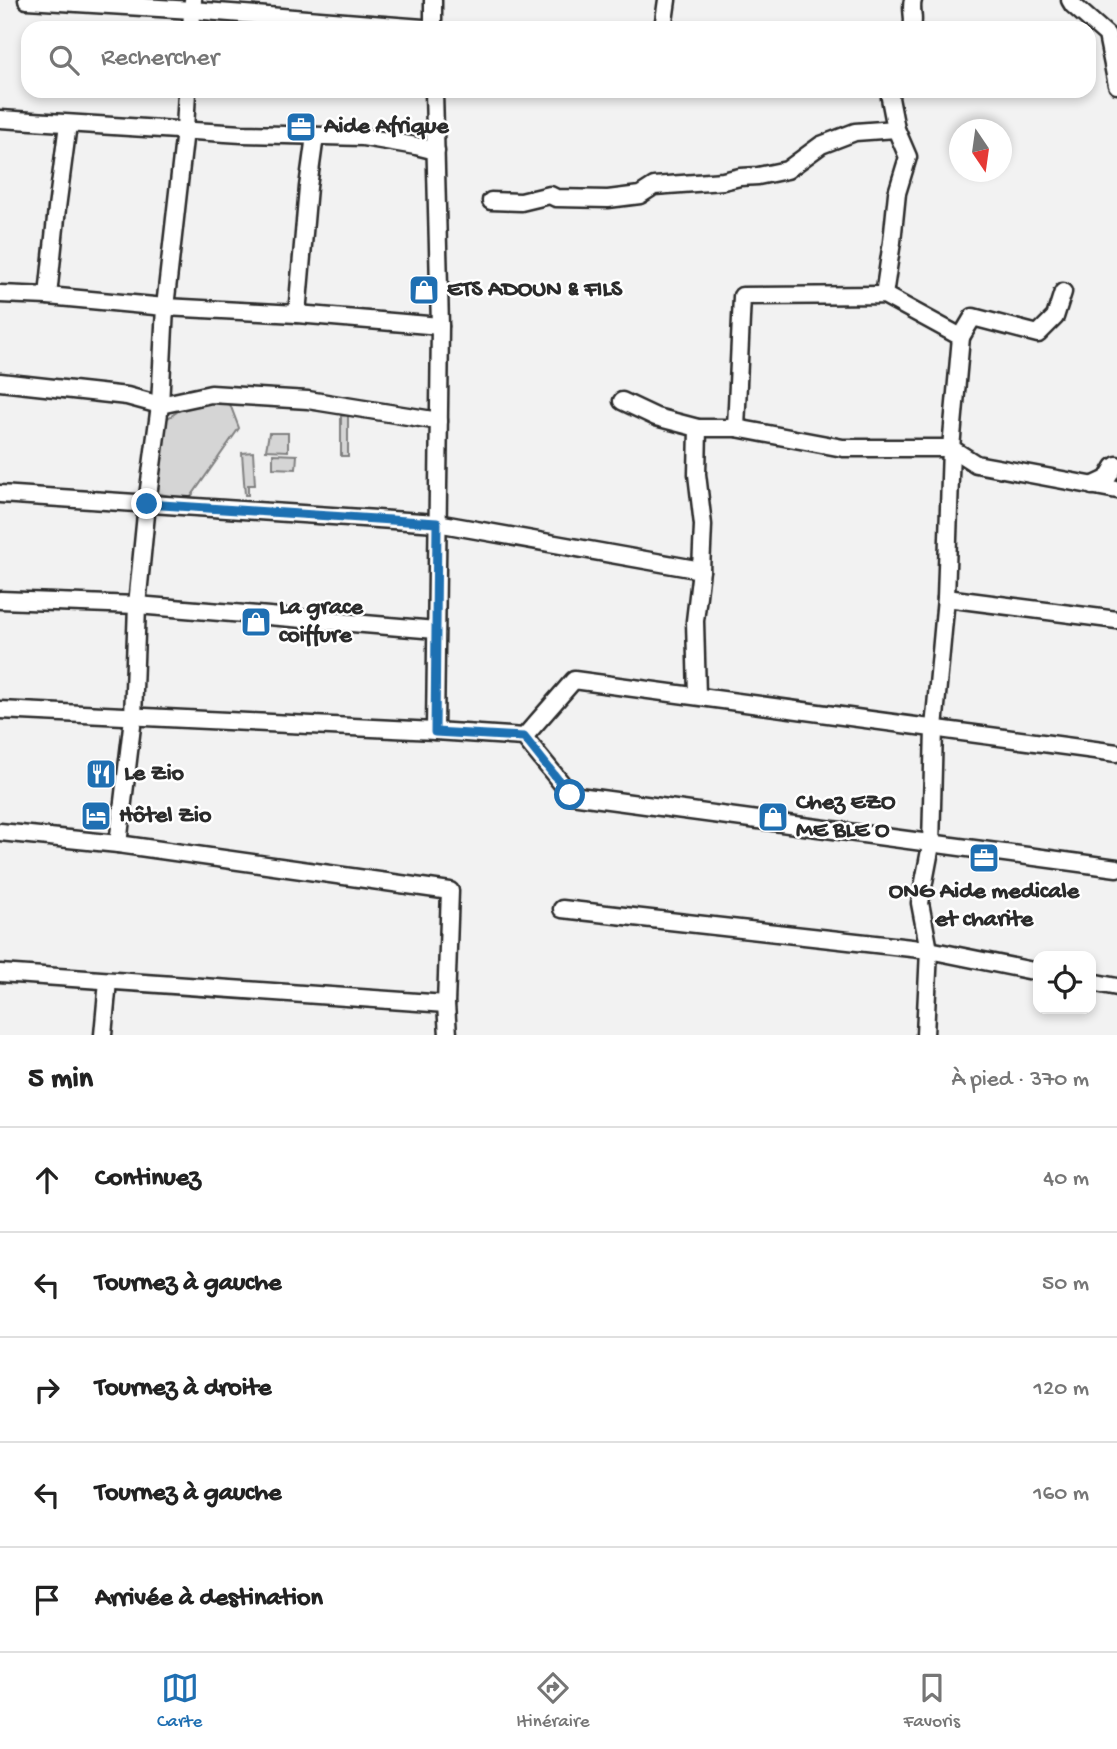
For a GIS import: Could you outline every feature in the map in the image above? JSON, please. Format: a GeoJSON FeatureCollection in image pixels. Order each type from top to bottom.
{"type":"FeatureCollection","features":[{"type":"Feature","properties":{"kind":"street"},"geometry":{"type":"LineString","coordinates":[[27,0],[193,5],[353,21]]}},
{"type":"Feature","properties":{"kind":"street"},"geometry":{"type":"LineString","coordinates":[[433,0],[433,21]]}},
{"type":"Feature","properties":{"kind":"street"},"geometry":{"type":"LineString","coordinates":[[664,21],[667,0]]}},
{"type":"Feature","properties":{"kind":"street"},"geometry":{"type":"LineString","coordinates":[[914,0],[914,21]]}},
{"type":"Feature","properties":{"kind":"street"},"geometry":{"type":"LineString","coordinates":[[1070,0],[1091,21]]}},
{"type":"Feature","properties":{"kind":"street"},"geometry":{"type":"LineString","coordinates":[[1096,25],[1107,35],[1117,85]]}},
{"type":"Feature","properties":{"kind":"street"},"geometry":{"type":"LineString","coordinates":[[118,844],[133,718],[137,605],[160,405],[165,307],[186,98]]}},
{"type":"Feature","properties":{"kind":"street"},"geometry":{"type":"LineString","coordinates":[[434,98],[440,326],[435,732]]}},
{"type":"Feature","properties":{"kind":"street"},"geometry":{"type":"LineString","coordinates":[[884,295],[897,193],[908,157],[896,129],[890,98]]}},
{"type":"Feature","properties":{"kind":"street"},"geometry":{"type":"LineString","coordinates":[[0,119],[184,131],[363,137],[436,151]]}},
{"type":"Feature","properties":{"kind":"street"},"geometry":{"type":"LineString","coordinates":[[48,296],[68,124]]}},
{"type":"Feature","properties":{"kind":"street"},"geometry":{"type":"LineString","coordinates":[[491,201],[521,202],[550,195],[556,198],[608,200],[640,195],[654,186],[758,176],[787,170],[821,145],[856,132],[896,129]]}},
{"type":"Feature","properties":{"kind":"street"},"geometry":{"type":"LineString","coordinates":[[297,314],[307,187],[315,136]]}},
{"type":"Feature","properties":{"kind":"street"},"geometry":{"type":"LineString","coordinates":[[925,1035],[929,950],[920,903],[932,845],[934,728],[946,598],[951,448],[961,337],[973,317],[1038,334],[1055,317],[1063,292]]}},
{"type":"Feature","properties":{"kind":"street"},"geometry":{"type":"LineString","coordinates":[[0,295],[48,296],[440,326]]}},
{"type":"Feature","properties":{"kind":"street"},"geometry":{"type":"LineString","coordinates":[[736,428],[743,296],[884,295],[961,337]]}},
{"type":"Feature","properties":{"kind":"street"},"geometry":{"type":"LineString","coordinates":[[0,382],[127,396],[160,405],[211,394],[308,400],[439,421]]}},
{"type":"Feature","properties":{"kind":"street"},"geometry":{"type":"LineString","coordinates":[[622,401],[656,417],[698,428],[736,428],[843,449],[951,448],[976,464],[1117,490]]}},
{"type":"Feature","properties":{"kind":"street"},"geometry":{"type":"LineString","coordinates":[[698,428],[696,474],[703,526],[695,621],[698,696]]}},
{"type":"Feature","properties":{"kind":"street"},"geometry":{"type":"LineString","coordinates":[[1092,486],[1107,479],[1117,465]]}},
{"type":"Feature","properties":{"kind":"street"},"geometry":{"type":"LineString","coordinates":[[0,494],[437,523],[701,570]]}},
{"type":"Feature","properties":{"kind":"street"},"geometry":{"type":"LineString","coordinates":[[946,598],[1117,620]]}},
{"type":"Feature","properties":{"kind":"street"},"geometry":{"type":"LineString","coordinates":[[0,600],[137,605],[436,630]]}},
{"type":"Feature","properties":{"kind":"street"},"geometry":{"type":"LineString","coordinates":[[524,737],[574,680],[1117,753]]}},
{"type":"Feature","properties":{"kind":"street"},"geometry":{"type":"LineString","coordinates":[[0,710],[524,737],[570,795],[1117,868]]}},
{"type":"Feature","properties":{"kind":"street"},"geometry":{"type":"LineString","coordinates":[[0,832],[118,844],[450,891],[446,1004],[448,1035]]}},
{"type":"Feature","properties":{"kind":"street"},"geometry":{"type":"LineString","coordinates":[[562,909],[929,950],[1033,971]]}},
{"type":"Feature","properties":{"kind":"street"},"geometry":{"type":"LineString","coordinates":[[0,973],[446,1004]]}},
{"type":"Feature","properties":{"kind":"street"},"geometry":{"type":"LineString","coordinates":[[103,1035],[108,981]]}},
{"type":"Feature","properties":{"kind":"street"},"geometry":{"type":"LineString","coordinates":[[1096,983],[1117,987]]}},
{"type":"Feature","properties":{"kind":"shaded area"},"geometry":{"type":"Polygon","coordinates":[[[198,398],[228,399],[239,428],[188,501],[153,492],[162,422],[198,398]]]}},
{"type":"Feature","properties":{"kind":"shaded area"},"geometry":{"type":"Polygon","coordinates":[[[348,415],[348,456],[341,456],[341,416],[348,415]]]}},
{"type":"Feature","properties":{"kind":"shaded area"},"geometry":{"type":"Polygon","coordinates":[[[269,433],[288,433],[288,451],[266,450],[269,433]]]}},
{"type":"Feature","properties":{"kind":"shaded area"},"geometry":{"type":"Polygon","coordinates":[[[253,452],[255,485],[248,485],[248,495],[245,495],[242,453],[253,452]]]}},
{"type":"Feature","properties":{"kind":"shaded area"},"geometry":{"type":"Polygon","coordinates":[[[273,454],[297,455],[296,469],[273,468],[273,454]]]}},
{"type":"Feature","properties":{"kind":"place","name":"Aide Afrique"},"geometry":{"type":"Point","coordinates":[301,127]}},
{"type":"Feature","properties":{"kind":"place","name":"ETS ADOUN & FILS"},"geometry":{"type":"Point","coordinates":[424,290]}},
{"type":"Feature","properties":{"kind":"place","name":"La grace coiffure"},"geometry":{"type":"Point","coordinates":[256,622]}},
{"type":"Feature","properties":{"kind":"place","name":"Le Zio"},"geometry":{"type":"Point","coordinates":[101,774]}},
{"type":"Feature","properties":{"kind":"place","name":"Hôtel Zio"},"geometry":{"type":"Point","coordinates":[96,816]}},
{"type":"Feature","properties":{"kind":"place","name":"Chez EZO ME BLE O"},"geometry":{"type":"Point","coordinates":[773,817]}},
{"type":"Feature","properties":{"kind":"place","name":"ONG Aide medicale et charite"},"geometry":{"type":"Point","coordinates":[984,858]}},
{"type":"Feature","properties":{"kind":"route"},"geometry":{"type":"LineString","coordinates":[[147,504],[437,523],[435,732],[524,737],[570,795]]}}]}
